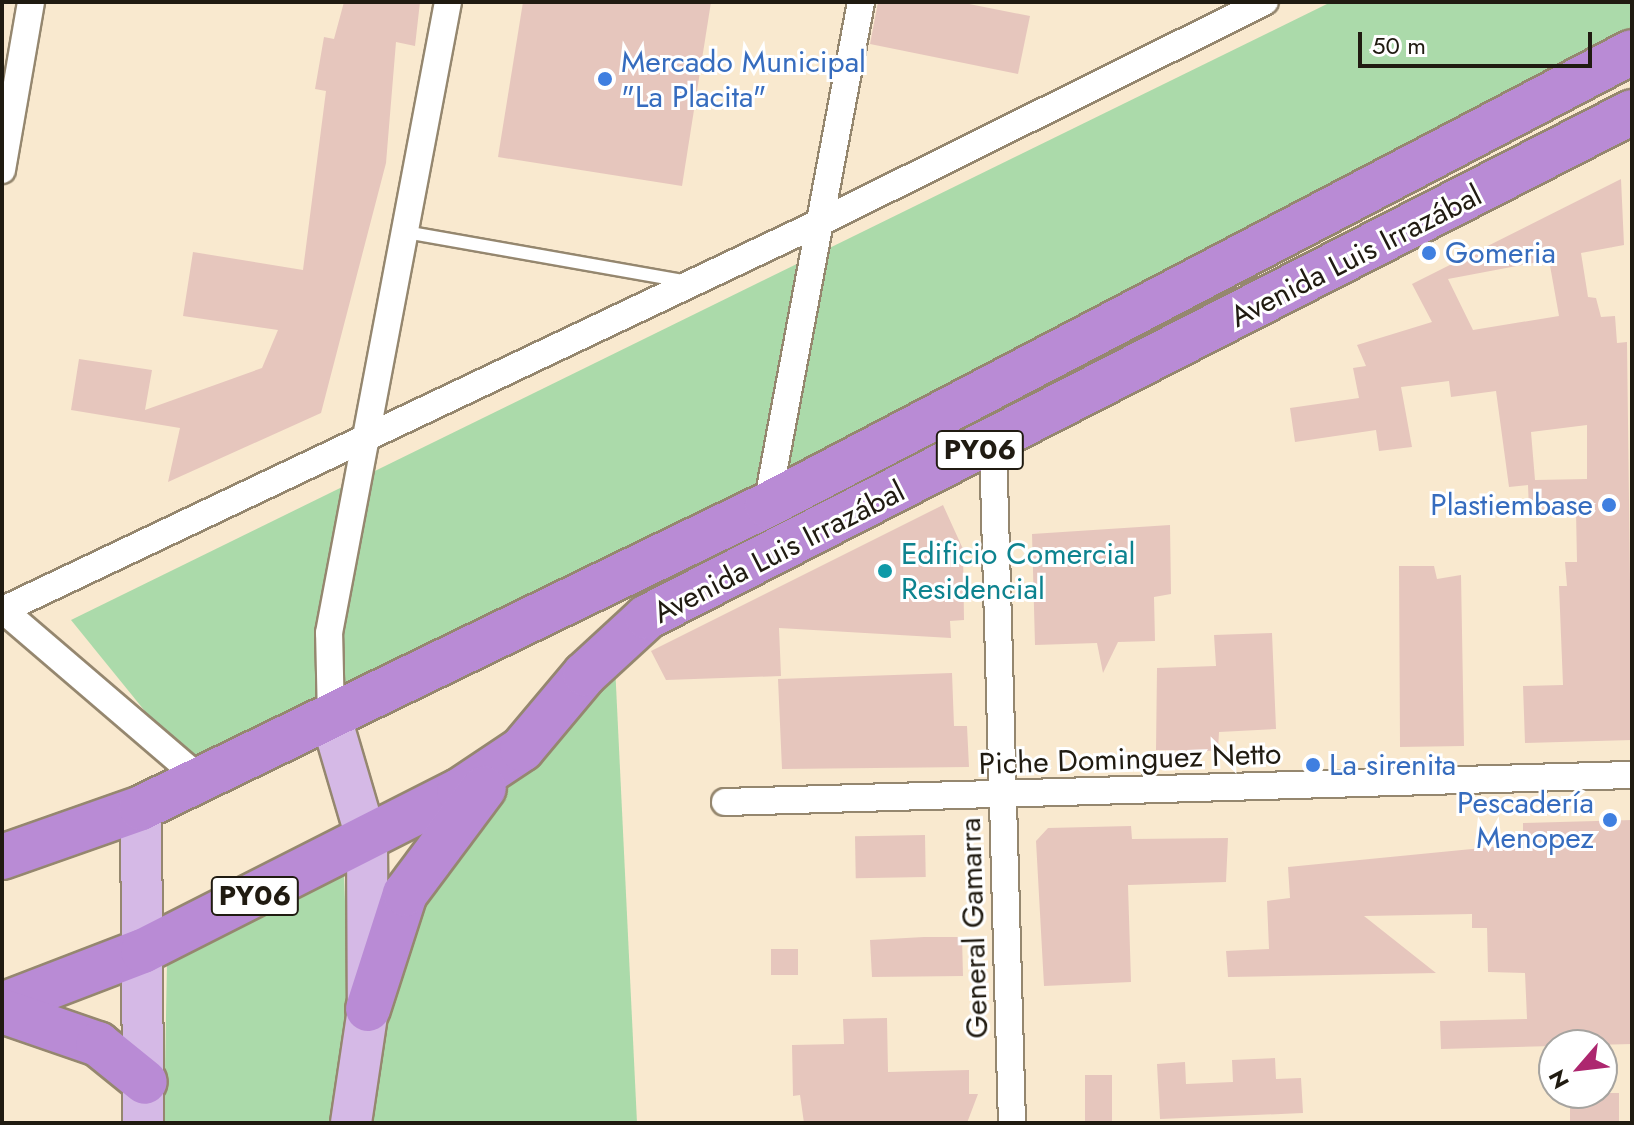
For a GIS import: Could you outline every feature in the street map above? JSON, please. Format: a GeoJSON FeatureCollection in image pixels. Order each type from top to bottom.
{"type":"FeatureCollection","features":[{"type":"Feature","properties":{"kind":"highway","name":"Avenida Luis Irrazábal"},"geometry":{"type":"LineString","coordinates":[[2,857],[141,808],[767,505],[1632,52]]}},
{"type":"Feature","properties":{"kind":"highway","name":"Avenida Luis Irrazábal"},"geometry":{"type":"LineString","coordinates":[[2,1005],[143,951],[367,840],[522,749],[585,674],[647,617],[993,444],[1632,112]]}},
{"type":"Feature","properties":{"kind":"highway"},"geometry":{"type":"LineString","coordinates":[[368,1009],[405,894],[444,833],[522,749]]}},
{"type":"Feature","properties":{"kind":"highway"},"geometry":{"type":"LineString","coordinates":[[2,1011],[98,1044],[144,1103]]}},
{"type":"Feature","properties":{"kind":"main road"},"geometry":{"type":"LineString","coordinates":[[331,718],[367,840],[368,1009],[351,1123]]}},
{"type":"Feature","properties":{"kind":"main road"},"geometry":{"type":"LineString","coordinates":[[141,808],[144,1103]]}},
{"type":"Feature","properties":{"kind":"street"},"geometry":{"type":"LineString","coordinates":[[2,170],[31,2]]}},
{"type":"Feature","properties":{"kind":"street"},"geometry":{"type":"LineString","coordinates":[[331,718],[325,657],[448,2]]}},
{"type":"Feature","properties":{"kind":"street"},"geometry":{"type":"LineString","coordinates":[[767,505],[825,220],[861,2]]}},
{"type":"Feature","properties":{"kind":"street"},"geometry":{"type":"LineString","coordinates":[[200,779],[3,609],[369,431],[695,283],[1265,2]]}},
{"type":"Feature","properties":{"kind":"street","name":"General Gamarra"},"geometry":{"type":"LineString","coordinates":[[993,444],[1012,1123]]}},
{"type":"Feature","properties":{"kind":"street","name":"Piche Dominguez Netto"},"geometry":{"type":"LineString","coordinates":[[725,802],[1632,775]]}},
{"type":"Feature","properties":{"kind":"lane"},"geometry":{"type":"LineString","coordinates":[[405,232],[695,283]]}},
{"type":"Feature","properties":{"kind":"green space"},"geometry":{"type":"Polygon","coordinates":[[[1331,2],[1632,2],[1632,31],[200,779],[71,620],[1331,2]]]}},
{"type":"Feature","properties":{"kind":"green space"},"geometry":{"type":"Polygon","coordinates":[[[614,644],[637,1123],[354,1123],[405,894],[614,644]]]}},
{"type":"Feature","properties":{"kind":"green space"},"geometry":{"type":"Polygon","coordinates":[[[344,874],[349,1009],[332,1123],[164,1123],[167,962],[344,874]]]}},
{"type":"Feature","properties":{"kind":"building"},"geometry":{"type":"Polygon","coordinates":[[[344,2],[420,2],[415,46],[396,42],[386,163],[321,413],[168,482],[180,428],[71,410],[79,359],[152,370],[145,410],[262,368],[278,330],[183,316],[193,252],[303,270],[326,91],[315,89],[324,37],[334,39],[344,2]]]}},
{"type":"Feature","properties":{"kind":"building","name":"Mercado Municipal \"La Placita\""},"geometry":{"type":"Polygon","coordinates":[[[523,2],[711,2],[682,186],[498,157],[523,2]]]}},
{"type":"Feature","properties":{"kind":"building"},"geometry":{"type":"Polygon","coordinates":[[[878,2],[959,2],[1030,16],[1018,74],[870,44],[878,2]]]}},
{"type":"Feature","properties":{"kind":"building"},"geometry":{"type":"Polygon","coordinates":[[[1621,179],[1624,245],[1581,253],[1588,297],[1596,298],[1601,317],[1615,316],[1617,343],[1627,342],[1632,740],[1525,743],[1523,686],[1563,685],[1559,586],[1567,586],[1565,562],[1577,562],[1576,511],[1529,510],[1528,485],[1509,487],[1496,391],[1451,397],[1449,381],[1401,387],[1412,447],[1379,451],[1376,430],[1295,442],[1290,408],[1359,398],[1353,368],[1366,366],[1357,345],[1432,322],[1412,284],[1621,179]],[[1549,260],[1448,279],[1473,330],[1559,316],[1549,260]],[[1587,425],[1531,432],[1535,480],[1587,479],[1587,425]]]}},
{"type":"Feature","properties":{"kind":"building","name":"Edificio Comercial Residencial"},"geometry":{"type":"Polygon","coordinates":[[[943,505],[963,549],[964,620],[950,621],[951,638],[779,628],[781,676],[666,680],[651,651],[943,505]]]}},
{"type":"Feature","properties":{"kind":"building"},"geometry":{"type":"Polygon","coordinates":[[[1170,525],[1171,594],[1154,597],[1155,641],[1118,642],[1103,673],[1097,643],[1035,645],[1032,534],[1170,525]]]}},
{"type":"Feature","properties":{"kind":"building"},"geometry":{"type":"Polygon","coordinates":[[[1399,566],[1434,566],[1437,579],[1461,575],[1464,746],[1400,747],[1399,566]]]}},
{"type":"Feature","properties":{"kind":"building"},"geometry":{"type":"Polygon","coordinates":[[[1272,633],[1276,729],[1219,732],[1218,751],[1156,750],[1157,668],[1216,666],[1214,635],[1272,633]]]}},
{"type":"Feature","properties":{"kind":"building"},"geometry":{"type":"Polygon","coordinates":[[[952,673],[954,726],[967,726],[969,767],[782,769],[778,679],[952,673]]]}},
{"type":"Feature","properties":{"kind":"building"},"geometry":{"type":"Polygon","coordinates":[[[1632,820],[1632,1044],[1618,1044],[1618,1029],[1538,1029],[1538,1046],[1441,1049],[1440,1021],[1527,1019],[1525,973],[1488,972],[1487,928],[1472,928],[1472,914],[1364,916],[1436,973],[1228,977],[1226,951],[1269,949],[1267,901],[1290,898],[1288,867],[1523,844],[1523,823],[1632,820]]]}},
{"type":"Feature","properties":{"kind":"building"},"geometry":{"type":"Polygon","coordinates":[[[1131,826],[1132,839],[1228,838],[1226,882],[1128,885],[1131,982],[1044,986],[1036,841],[1048,828],[1131,826]]]}},
{"type":"Feature","properties":{"kind":"building"},"geometry":{"type":"Polygon","coordinates":[[[925,835],[926,877],[856,878],[855,836],[925,835]]]}},
{"type":"Feature","properties":{"kind":"building"},"geometry":{"type":"Polygon","coordinates":[[[962,937],[963,976],[872,977],[870,940],[962,937]]]}},
{"type":"Feature","properties":{"kind":"building"},"geometry":{"type":"Polygon","coordinates":[[[771,949],[798,949],[798,975],[771,975],[771,949]]]}},
{"type":"Feature","properties":{"kind":"building"},"geometry":{"type":"Polygon","coordinates":[[[887,1018],[888,1072],[969,1070],[969,1094],[978,1094],[967,1123],[804,1123],[800,1095],[793,1096],[792,1045],[844,1044],[843,1019],[887,1018]]]}},
{"type":"Feature","properties":{"kind":"building"},"geometry":{"type":"Polygon","coordinates":[[[1275,1058],[1276,1079],[1301,1078],[1303,1113],[1160,1119],[1157,1064],[1185,1062],[1186,1084],[1233,1082],[1232,1060],[1275,1058]]]}},
{"type":"Feature","properties":{"kind":"building"},"geometry":{"type":"Polygon","coordinates":[[[1085,1075],[1112,1075],[1112,1123],[1085,1123],[1085,1075]]]}},
{"type":"Feature","properties":{"kind":"building"},"geometry":{"type":"Polygon","coordinates":[[[1619,1093],[1619,1123],[1570,1123],[1570,1109],[1618,1109],[1619,1093]]]}},
{"type":"Feature","properties":{"kind":"place","name":"Mercado Municipal \"La Placita\""},"geometry":{"type":"Point","coordinates":[605,79]}},
{"type":"Feature","properties":{"kind":"place","name":"Gomeria"},"geometry":{"type":"Point","coordinates":[1429,253]}},
{"type":"Feature","properties":{"kind":"place","name":"Plastiembase"},"geometry":{"type":"Point","coordinates":[1609,505]}},
{"type":"Feature","properties":{"kind":"place","name":"Edificio Comercial Residencial"},"geometry":{"type":"Point","coordinates":[885,571]}},
{"type":"Feature","properties":{"kind":"place","name":"La sirenita"},"geometry":{"type":"Point","coordinates":[1313,765]}},
{"type":"Feature","properties":{"kind":"place","name":"Pescadería Menopez"},"geometry":{"type":"Point","coordinates":[1610,820]}}]}
